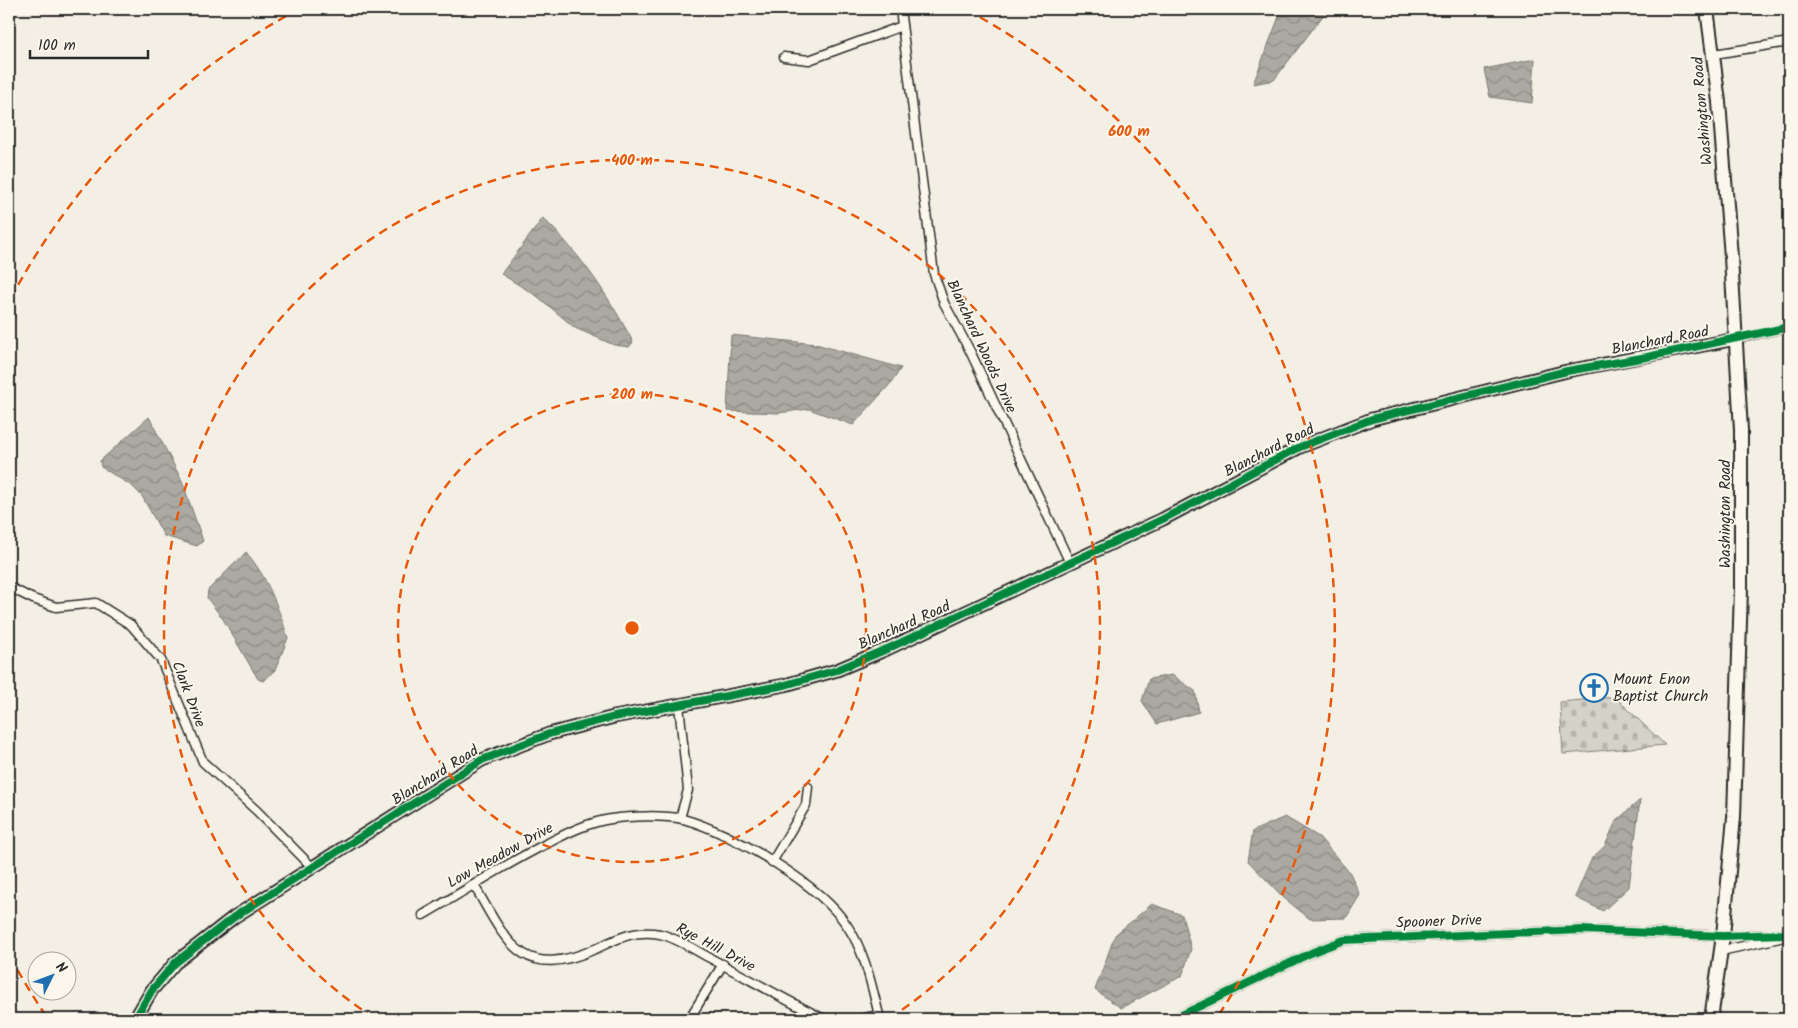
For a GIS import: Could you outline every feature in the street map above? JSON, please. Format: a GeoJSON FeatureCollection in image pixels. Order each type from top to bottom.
{"type":"FeatureCollection","features":[{"type":"Feature","properties":{"kind":"main road","name":"Washington Road"},"geometry":{"type":"LineString","coordinates":[[1707,9],[1714,54],[1736,339],[1741,430],[1741,590],[1734,817],[1723,936],[1711,1019]]}},
{"type":"Feature","properties":{"kind":"street","name":"Blanchard Woods Drive"},"geometry":{"type":"LineString","coordinates":[[900,9],[934,274],[944,303],[970,351],[1070,563]]}},
{"type":"Feature","properties":{"kind":"street"},"geometry":{"type":"LineString","coordinates":[[784,57],[809,60],[902,26]]}},
{"type":"Feature","properties":{"kind":"street"},"geometry":{"type":"LineString","coordinates":[[1714,54],[1789,42]]}},
{"type":"Feature","properties":{"kind":"street"},"geometry":{"type":"LineString","coordinates":[[1736,339],[1789,327]]}},
{"type":"Feature","properties":{"kind":"street","name":"Blanchard Road"},"geometry":{"type":"LineString","coordinates":[[135,1019],[152,990],[175,963],[234,917],[482,760],[548,734],[614,718],[785,685],[836,670],[887,649],[1163,519],[1300,446],[1372,419],[1567,371],[1736,339]]}},
{"type":"Feature","properties":{"kind":"street","name":"Clark Drive"},"geometry":{"type":"LineString","coordinates":[[9,586],[33,599],[56,607],[96,603],[131,625],[161,660],[203,762],[257,811],[313,868]]}},
{"type":"Feature","properties":{"kind":"street"},"geometry":{"type":"LineString","coordinates":[[679,705],[688,790],[680,818]]}},
{"type":"Feature","properties":{"kind":"street"},"geometry":{"type":"LineString","coordinates":[[772,862],[806,805],[808,787]]}},
{"type":"Feature","properties":{"kind":"street","name":"Low Meadow Drive"},"geometry":{"type":"LineString","coordinates":[[423,915],[513,860],[572,831],[610,819],[680,818],[714,829],[791,872],[824,899],[848,926],[865,961],[880,1017]]}},
{"type":"Feature","properties":{"kind":"street","name":"Rye Hill Drive"},"geometry":{"type":"LineString","coordinates":[[474,885],[502,935],[516,950],[534,958],[565,960],[594,949],[620,936],[644,931],[676,940],[723,964],[783,999],[822,1018],[829,1019]]}},
{"type":"Feature","properties":{"kind":"street","name":"Spooner Drive"},"geometry":{"type":"LineString","coordinates":[[1173,1019],[1313,952],[1344,940],[1582,930],[1723,936],[1789,935]]}},
{"type":"Feature","properties":{"kind":"street"},"geometry":{"type":"LineString","coordinates":[[1721,952],[1789,935]]}},
{"type":"Feature","properties":{"kind":"street"},"geometry":{"type":"LineString","coordinates":[[689,1019],[723,964]]}},
{"type":"Feature","properties":{"kind":"street"},"geometry":{"type":"LineString","coordinates":[[860,1019],[880,1017]]}},
{"type":"Feature","properties":{"kind":"green space"},"geometry":{"type":"Polygon","coordinates":[[[1615,697],[1665,745],[1563,754],[1560,702],[1615,697]]]}},
{"type":"Feature","properties":{"kind":"water"},"geometry":{"type":"Polygon","coordinates":[[[1282,9],[1328,9],[1274,80],[1253,84],[1282,9]]]}},
{"type":"Feature","properties":{"kind":"water"},"geometry":{"type":"Polygon","coordinates":[[[1535,59],[1532,103],[1490,97],[1484,69],[1535,59]]]}},
{"type":"Feature","properties":{"kind":"water"},"geometry":{"type":"Polygon","coordinates":[[[543,218],[570,247],[604,292],[633,342],[629,347],[614,345],[575,328],[537,296],[501,274],[543,218]]]}},
{"type":"Feature","properties":{"kind":"water"},"geometry":{"type":"Polygon","coordinates":[[[731,335],[816,344],[901,368],[892,382],[853,425],[809,409],[778,413],[727,411],[731,335]]]}},
{"type":"Feature","properties":{"kind":"water"},"geometry":{"type":"Polygon","coordinates":[[[149,417],[182,481],[203,541],[197,546],[164,536],[142,496],[132,486],[101,467],[100,461],[149,417]]]}},
{"type":"Feature","properties":{"kind":"water"},"geometry":{"type":"Polygon","coordinates":[[[246,552],[266,582],[288,638],[275,670],[263,681],[258,679],[223,619],[207,598],[208,590],[246,552]]]}},
{"type":"Feature","properties":{"kind":"water"},"geometry":{"type":"Polygon","coordinates":[[[1172,675],[1195,691],[1199,712],[1157,724],[1142,701],[1149,679],[1172,675]]]}},
{"type":"Feature","properties":{"kind":"water"},"geometry":{"type":"Polygon","coordinates":[[[1640,800],[1629,887],[1603,911],[1575,897],[1592,858],[1605,846],[1616,821],[1640,800]]]}},
{"type":"Feature","properties":{"kind":"water"},"geometry":{"type":"Polygon","coordinates":[[[1285,817],[1319,837],[1350,873],[1360,895],[1346,918],[1310,919],[1284,898],[1248,861],[1253,831],[1285,817]]]}},
{"type":"Feature","properties":{"kind":"water"},"geometry":{"type":"Polygon","coordinates":[[[1152,904],[1182,915],[1191,949],[1182,976],[1121,1008],[1095,990],[1115,935],[1152,904]]]}},
{"type":"Feature","properties":{"kind":"cycle path"},"geometry":{"type":"LineString","coordinates":[[135,1019],[152,990],[175,963],[234,917],[482,760],[549,734],[614,717],[785,685],[837,670],[887,649],[1163,519],[1300,447],[1372,419],[1567,371],[1647,357],[1789,327]]}},
{"type":"Feature","properties":{"kind":"cycle path"},"geometry":{"type":"LineString","coordinates":[[1173,1019],[1313,952],[1344,940],[1582,930],[1723,936],[1789,934]]}},
{"type":"Feature","properties":{"kind":"place","name":"Mount Enon Baptist Church"},"geometry":{"type":"Point","coordinates":[1594,688]}}]}
